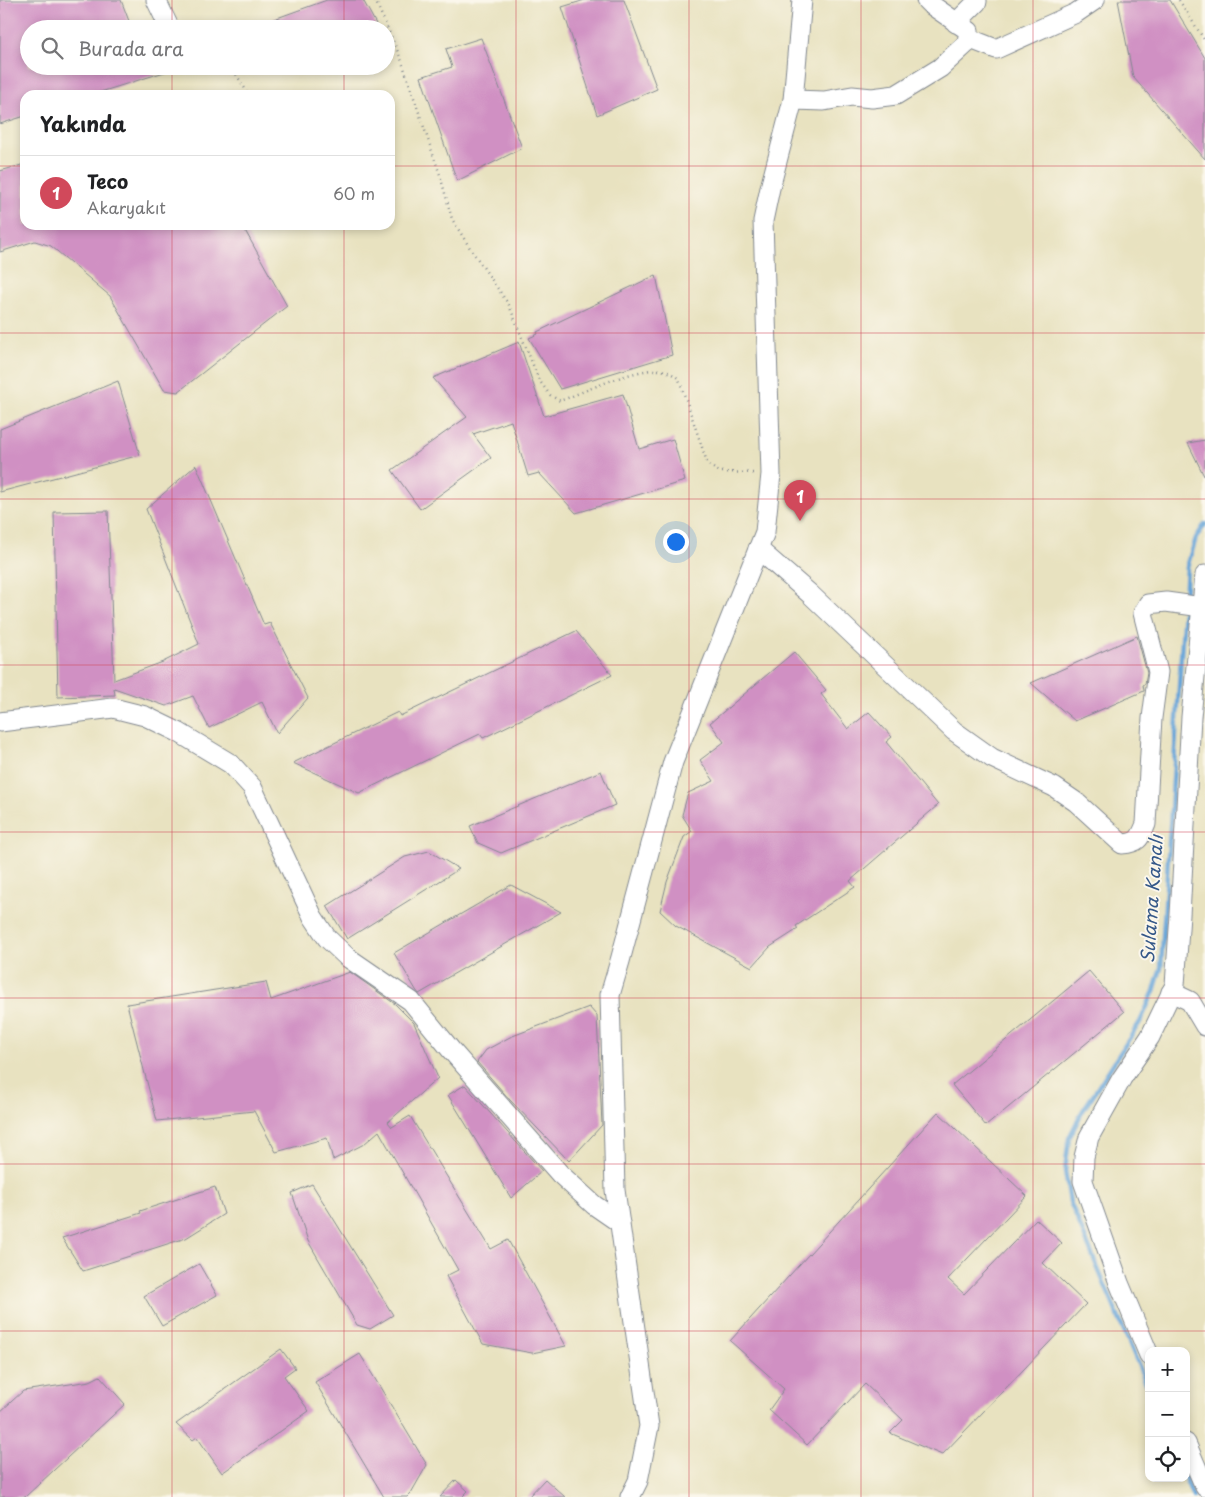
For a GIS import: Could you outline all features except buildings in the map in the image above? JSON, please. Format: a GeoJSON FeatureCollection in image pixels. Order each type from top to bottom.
{"type":"FeatureCollection","features":[{"type":"Feature","properties":{"kind":"street"},"geometry":{"type":"LineString","coordinates":[[156,0],[166,20]]}},
{"type":"Feature","properties":{"kind":"street"},"geometry":{"type":"LineString","coordinates":[[630,1497],[638,1481],[649,1426],[615,1190],[610,995],[673,762],[765,532],[771,474],[763,221],[793,100],[802,0]]}},
{"type":"Feature","properties":{"kind":"street"},"geometry":{"type":"LineString","coordinates":[[793,100],[824,101],[852,96],[872,98],[896,95],[940,68],[967,43],[969,31],[926,0]]}},
{"type":"Feature","properties":{"kind":"street"},"geometry":{"type":"LineString","coordinates":[[956,22],[977,0]]}},
{"type":"Feature","properties":{"kind":"street"},"geometry":{"type":"LineString","coordinates":[[968,38],[996,48],[1076,12],[1095,0]]}},
{"type":"Feature","properties":{"kind":"street"},"geometry":{"type":"LineString","coordinates":[[758,549],[810,594],[954,731],[992,758],[1054,787],[1076,802],[1122,844],[1131,843],[1139,839],[1146,824],[1152,718],[1158,672],[1143,613],[1148,604],[1166,602],[1190,605]]}},
{"type":"Feature","properties":{"kind":"street"},"geometry":{"type":"LineString","coordinates":[[1146,1347],[1118,1284],[1083,1181],[1084,1157],[1089,1136],[1122,1078],[1150,1037],[1175,984],[1191,718],[1190,605],[1205,575]]}},
{"type":"Feature","properties":{"kind":"street"},"geometry":{"type":"LineString","coordinates":[[0,722],[113,708],[145,716],[178,732],[231,764],[252,787],[313,917],[327,938],[347,957],[411,1001],[451,1050],[560,1174],[594,1205],[620,1223]]}},
{"type":"Feature","properties":{"kind":"street"},"geometry":{"type":"LineString","coordinates":[[1171,992],[1190,1001],[1205,1026]]}},
{"type":"Feature","properties":{"kind":"street"},"geometry":{"type":"LineString","coordinates":[[1190,1452],[1205,1487]]}},
{"type":"Feature","properties":{"kind":"path"},"geometry":{"type":"LineString","coordinates":[[375,0],[384,20]]}},
{"type":"Feature","properties":{"kind":"path"},"geometry":{"type":"LineString","coordinates":[[1180,0],[1205,41]]}},
{"type":"Feature","properties":{"kind":"path"},"geometry":{"type":"LineString","coordinates":[[395,45],[440,175],[452,219],[509,305],[539,380],[550,395],[560,401],[634,373],[657,370],[672,373],[679,378],[708,464],[720,472],[771,474]]}},
{"type":"Feature","properties":{"kind":"path"},"geometry":{"type":"LineString","coordinates":[[237,75],[247,90]]}},
{"type":"Feature","properties":{"kind":"waterway","name":"Sulama Kanalı"},"geometry":{"type":"LineString","coordinates":[[1185,601],[1187,567],[1196,538],[1205,524]]}},
{"type":"Feature","properties":{"kind":"waterway","name":"Sulama Kanalı"},"geometry":{"type":"LineString","coordinates":[[1145,1380],[1070,1202],[1065,1171],[1069,1138],[1082,1112],[1140,1022],[1154,991],[1161,968],[1184,609]]}},
{"type":"Feature","properties":{"kind":"waterway","name":"Sulama Kanalı"},"geometry":{"type":"LineString","coordinates":[[1187,1482],[1193,1497]]}},
{"type":"Feature","properties":{"kind":"place","name":"Teco"},"geometry":{"type":"Point","coordinates":[800,521]}}]}
